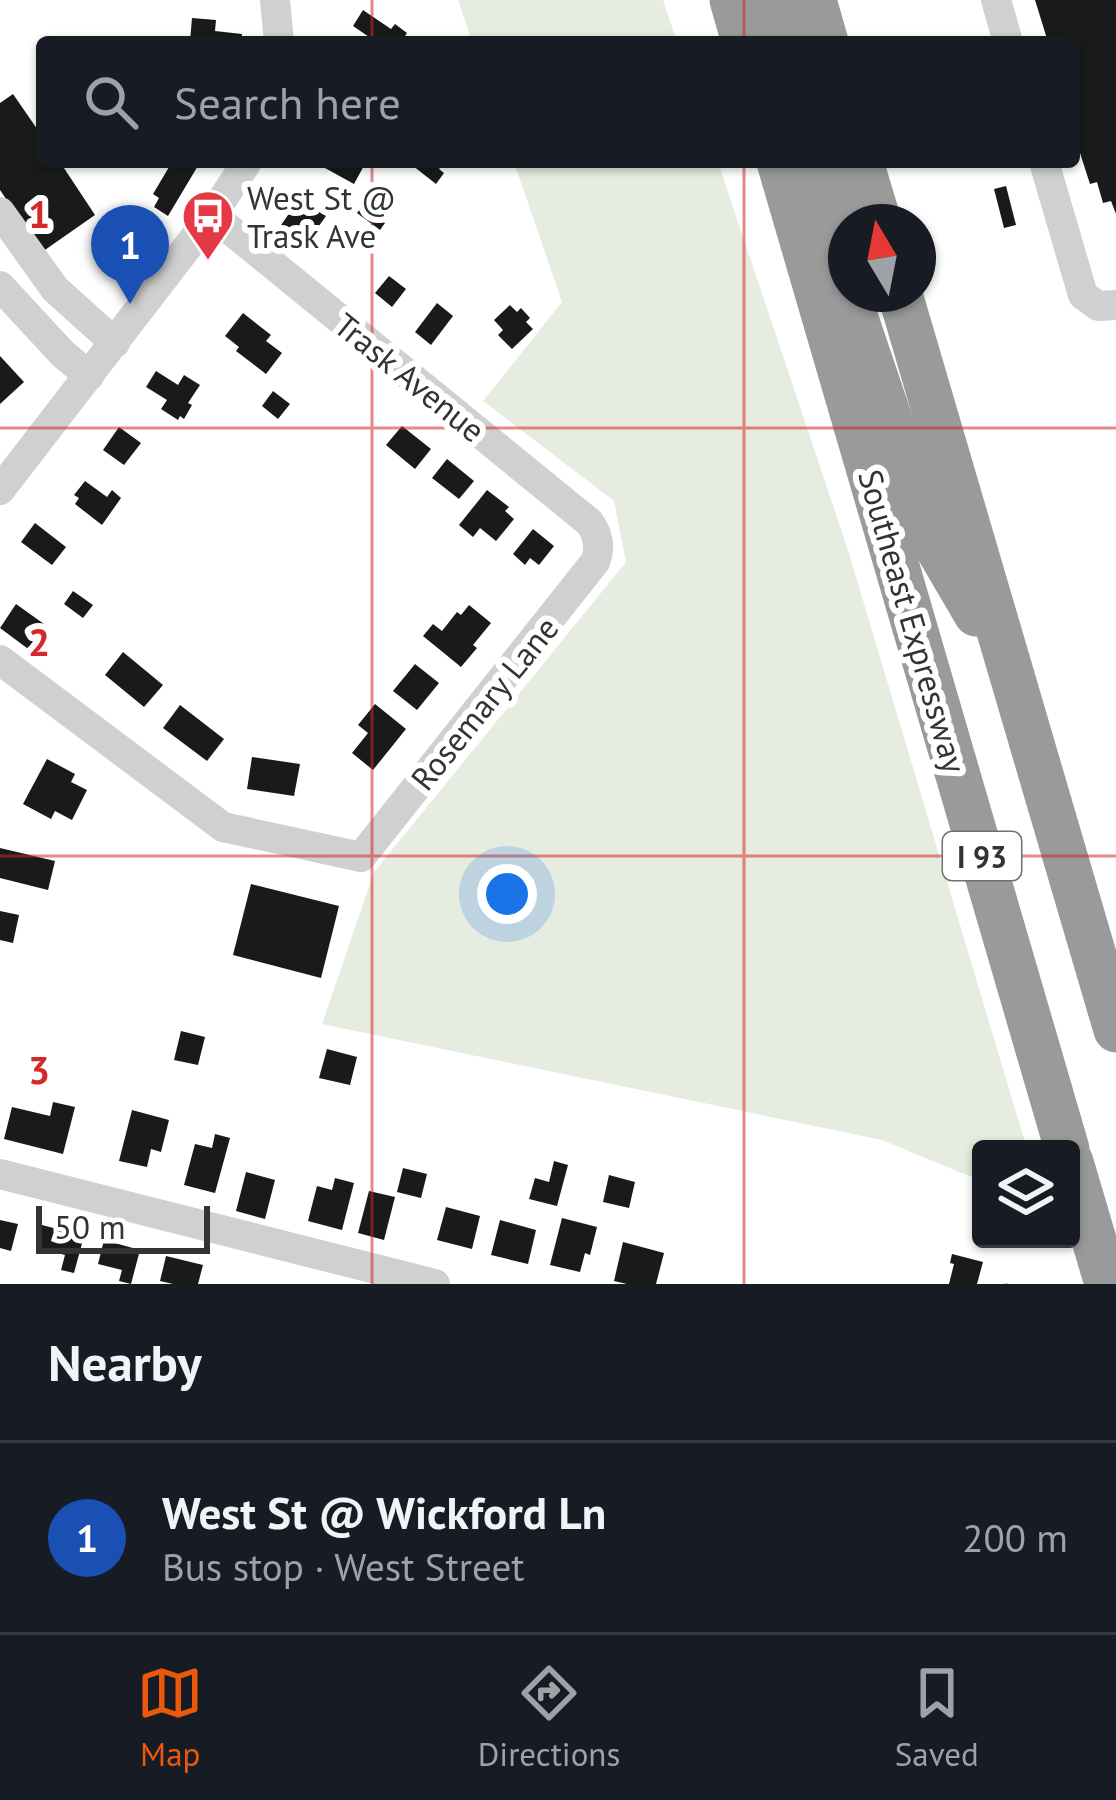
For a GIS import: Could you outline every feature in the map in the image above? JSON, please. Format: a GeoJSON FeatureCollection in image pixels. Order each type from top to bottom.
{"type":"FeatureCollection","features":[{"type":"Feature","properties":{"kind":"highway"},"geometry":{"type":"LineString","coordinates":[[732,0],[742,36]]}},
{"type":"Feature","properties":{"kind":"highway"},"geometry":{"type":"LineString","coordinates":[[752,0],[763,36]]}},
{"type":"Feature","properties":{"kind":"highway"},"geometry":{"type":"LineString","coordinates":[[778,0],[788,36]]}},
{"type":"Feature","properties":{"kind":"highway"},"geometry":{"type":"LineString","coordinates":[[814,0],[824,36]]}},
{"type":"Feature","properties":{"kind":"highway","name":"Southeast Expressway"},"geometry":{"type":"LineString","coordinates":[[781,168],[1064,1140]]}},
{"type":"Feature","properties":{"kind":"highway","name":"I 93"},"geometry":{"type":"LineString","coordinates":[[806,168],[828,234]]}},
{"type":"Feature","properties":{"kind":"highway"},"geometry":{"type":"LineString","coordinates":[[826,168],[836,204]]}},
{"type":"Feature","properties":{"kind":"highway"},"geometry":{"type":"LineString","coordinates":[[863,168],[874,204]]}},
{"type":"Feature","properties":{"kind":"highway","name":"I 93"},"geometry":{"type":"LineString","coordinates":[[854,312],[928,532],[1011,673]]}},
{"type":"Feature","properties":{"kind":"highway","name":"I 93"},"geometry":{"type":"LineString","coordinates":[[866,312],[928,532],[935,696]]}},
{"type":"Feature","properties":{"kind":"highway","name":"I 93"},"geometry":{"type":"LineString","coordinates":[[905,312],[1116,1030]]}},
{"type":"Feature","properties":{"kind":"highway"},"geometry":{"type":"LineString","coordinates":[[1080,1192],[1107,1284]]}},
{"type":"Feature","properties":{"kind":"street"},"geometry":{"type":"LineString","coordinates":[[275,0],[278,36]]}},
{"type":"Feature","properties":{"kind":"street"},"geometry":{"type":"LineString","coordinates":[[995,0],[1006,36]]}},
{"type":"Feature","properties":{"kind":"street"},"geometry":{"type":"LineString","coordinates":[[0,490],[243,168]]}},
{"type":"Feature","properties":{"kind":"street"},"geometry":{"type":"LineString","coordinates":[[1046,168],[1083,295],[1098,306],[1116,305]]}},
{"type":"Feature","properties":{"kind":"street"},"geometry":{"type":"LineString","coordinates":[[0,212],[55,289],[115,343]]}},
{"type":"Feature","properties":{"kind":"street","name":"Trask Avenue"},"geometry":{"type":"LineString","coordinates":[[212,215],[589,522],[598,545]]}},
{"type":"Feature","properties":{"kind":"street"},"geometry":{"type":"LineString","coordinates":[[0,286],[89,376]]}},
{"type":"Feature","properties":{"kind":"street","name":"Rosemary Lane"},"geometry":{"type":"LineString","coordinates":[[0,660],[223,827],[361,857],[590,572],[598,545]]}},
{"type":"Feature","properties":{"kind":"street"},"geometry":{"type":"LineString","coordinates":[[0,1174],[435,1284]]}},
{"type":"Feature","properties":{"kind":"shaded area"},"geometry":{"type":"Polygon","coordinates":[[[458,0],[663,0],[675,36],[470,36],[458,0]]]}},
{"type":"Feature","properties":{"kind":"shaded area"},"geometry":{"type":"Polygon","coordinates":[[[516,168],[720,168],[848,550],[1024,1140],[972,1140],[972,1177],[882,1140],[322,1024],[374,872],[626,562],[614,501],[483,401],[562,302],[516,168]]]}},
{"type":"Feature","properties":{"kind":"building"},"geometry":{"type":"Polygon","coordinates":[[[1035,0],[1116,0],[1116,214],[1111,201],[1103,203],[1097,182],[1090,184],[1080,153],[1080,36],[1046,36],[1035,0]]]}},
{"type":"Feature","properties":{"kind":"building"},"geometry":{"type":"Polygon","coordinates":[[[363,10],[391,29],[395,24],[407,33],[368,36],[353,26],[363,10]]]}},
{"type":"Feature","properties":{"kind":"building"},"geometry":{"type":"Polygon","coordinates":[[[192,18],[216,20],[215,31],[242,34],[242,36],[190,36],[192,18]]]}},
{"type":"Feature","properties":{"kind":"building"},"geometry":{"type":"Polygon","coordinates":[[[13,94],[36,127],[36,168],[64,168],[95,215],[42,252],[0,190],[0,103],[13,94]]]}},
{"type":"Feature","properties":{"kind":"building"},"geometry":{"type":"Polygon","coordinates":[[[168,168],[197,168],[168,216],[154,207],[159,198],[153,194],[168,168]]]}},
{"type":"Feature","properties":{"kind":"building"},"geometry":{"type":"Polygon","coordinates":[[[325,168],[363,168],[354,184],[325,168]]]}},
{"type":"Feature","properties":{"kind":"building"},"geometry":{"type":"Polygon","coordinates":[[[416,168],[440,168],[444,173],[436,184],[416,168]]]}},
{"type":"Feature","properties":{"kind":"building"},"geometry":{"type":"Polygon","coordinates":[[[1006,186],[1016,225],[1004,228],[994,189],[1006,186]]]}},
{"type":"Feature","properties":{"kind":"building"},"geometry":{"type":"Polygon","coordinates":[[[369,197],[386,209],[379,219],[385,223],[380,230],[357,213],[369,197]]]}},
{"type":"Feature","properties":{"kind":"building"},"geometry":{"type":"Polygon","coordinates":[[[300,198],[326,216],[307,243],[281,225],[300,198]]]}},
{"type":"Feature","properties":{"kind":"building"},"geometry":{"type":"Polygon","coordinates":[[[389,276],[406,289],[392,307],[375,293],[389,276]]]}},
{"type":"Feature","properties":{"kind":"building"},"geometry":{"type":"Polygon","coordinates":[[[437,303],[453,316],[431,345],[415,332],[437,303]]]}},
{"type":"Feature","properties":{"kind":"building"},"geometry":{"type":"Polygon","coordinates":[[[510,305],[517,312],[521,308],[533,329],[512,349],[498,335],[503,330],[494,320],[510,305]]]}},
{"type":"Feature","properties":{"kind":"building"},"geometry":{"type":"Polygon","coordinates":[[[243,313],[271,335],[266,341],[282,353],[266,374],[225,336],[243,313]]]}},
{"type":"Feature","properties":{"kind":"building"},"geometry":{"type":"Polygon","coordinates":[[[0,356],[24,382],[0,404],[0,356]]]}},
{"type":"Feature","properties":{"kind":"building"},"geometry":{"type":"Polygon","coordinates":[[[156,371],[178,385],[184,375],[200,385],[184,419],[161,409],[167,400],[146,387],[156,371]]]}},
{"type":"Feature","properties":{"kind":"building"},"geometry":{"type":"Polygon","coordinates":[[[273,391],[290,404],[278,419],[262,406],[273,391]]]}},
{"type":"Feature","properties":{"kind":"building"},"geometry":{"type":"Polygon","coordinates":[[[402,426],[431,449],[415,469],[386,445],[402,426]]]}},
{"type":"Feature","properties":{"kind":"building"},"geometry":{"type":"Polygon","coordinates":[[[119,427],[141,443],[124,465],[103,450],[119,427]]]}},
{"type":"Feature","properties":{"kind":"building"},"geometry":{"type":"Polygon","coordinates":[[[447,459],[474,481],[459,499],[432,478],[447,459]]]}},
{"type":"Feature","properties":{"kind":"building"},"geometry":{"type":"Polygon","coordinates":[[[85,481],[107,497],[112,490],[121,498],[102,525],[75,504],[79,498],[74,495],[85,481]]]}},
{"type":"Feature","properties":{"kind":"building"},"geometry":{"type":"Polygon","coordinates":[[[487,490],[509,507],[505,511],[514,519],[496,541],[480,528],[473,537],[459,525],[487,490]]]}},
{"type":"Feature","properties":{"kind":"building"},"geometry":{"type":"Polygon","coordinates":[[[35,523],[66,547],[52,565],[21,542],[35,523]]]}},
{"type":"Feature","properties":{"kind":"building"},"geometry":{"type":"Polygon","coordinates":[[[533,529],[554,546],[539,565],[530,558],[525,565],[513,554],[533,529]]]}},
{"type":"Feature","properties":{"kind":"building"},"geometry":{"type":"Polygon","coordinates":[[[73,591],[93,605],[83,618],[64,604],[73,591]]]}},
{"type":"Feature","properties":{"kind":"building"},"geometry":{"type":"Polygon","coordinates":[[[16,604],[44,624],[33,639],[41,645],[35,654],[0,628],[16,604]]]}},
{"type":"Feature","properties":{"kind":"building"},"geometry":{"type":"Polygon","coordinates":[[[469,605],[491,623],[461,667],[423,636],[433,624],[442,631],[469,605]]]}},
{"type":"Feature","properties":{"kind":"building"},"geometry":{"type":"Polygon","coordinates":[[[123,652],[163,685],[144,707],[105,675],[123,652]]]}},
{"type":"Feature","properties":{"kind":"building"},"geometry":{"type":"Polygon","coordinates":[[[415,664],[439,683],[417,710],[393,691],[415,664]]]}},
{"type":"Feature","properties":{"kind":"building"},"geometry":{"type":"Polygon","coordinates":[[[375,704],[406,729],[373,770],[352,753],[368,733],[358,725],[375,704]]]}},
{"type":"Feature","properties":{"kind":"building"},"geometry":{"type":"Polygon","coordinates":[[[180,705],[224,739],[207,761],[163,728],[180,705]]]}},
{"type":"Feature","properties":{"kind":"building"},"geometry":{"type":"Polygon","coordinates":[[[252,757],[300,764],[294,796],[247,789],[252,757]]]}},
{"type":"Feature","properties":{"kind":"building"},"geometry":{"type":"Polygon","coordinates":[[[47,759],[75,774],[71,782],[87,790],[72,820],[55,811],[51,819],[23,804],[47,759]]]}},
{"type":"Feature","properties":{"kind":"building"},"geometry":{"type":"Polygon","coordinates":[[[0,848],[55,861],[48,890],[0,878],[0,848]]]}},
{"type":"Feature","properties":{"kind":"building"},"geometry":{"type":"Polygon","coordinates":[[[251,884],[339,906],[321,978],[233,955],[251,884]]]}},
{"type":"Feature","properties":{"kind":"building"},"geometry":{"type":"Polygon","coordinates":[[[0,911],[19,915],[13,943],[0,940],[0,911]]]}},
{"type":"Feature","properties":{"kind":"building"},"geometry":{"type":"Polygon","coordinates":[[[181,1031],[205,1037],[198,1065],[174,1060],[181,1031]]]}},
{"type":"Feature","properties":{"kind":"building"},"geometry":{"type":"Polygon","coordinates":[[[327,1049],[357,1057],[350,1085],[319,1078],[327,1049]]]}},
{"type":"Feature","properties":{"kind":"building"},"geometry":{"type":"Polygon","coordinates":[[[53,1102],[75,1107],[63,1154],[4,1139],[12,1107],[50,1116],[53,1102]]]}},
{"type":"Feature","properties":{"kind":"building"},"geometry":{"type":"Polygon","coordinates":[[[132,1110],[169,1120],[161,1152],[151,1149],[147,1167],[119,1161],[132,1110]]]}},
{"type":"Feature","properties":{"kind":"building"},"geometry":{"type":"Polygon","coordinates":[[[215,1134],[230,1138],[215,1193],[184,1185],[195,1144],[212,1148],[215,1134]]]}},
{"type":"Feature","properties":{"kind":"building"},"geometry":{"type":"Polygon","coordinates":[[[554,1161],[568,1165],[557,1206],[529,1199],[535,1178],[549,1182],[554,1161]]]}},
{"type":"Feature","properties":{"kind":"building"},"geometry":{"type":"Polygon","coordinates":[[[403,1168],[427,1174],[421,1198],[397,1192],[403,1168]]]}},
{"type":"Feature","properties":{"kind":"building"},"geometry":{"type":"Polygon","coordinates":[[[246,1172],[275,1180],[265,1219],[236,1211],[246,1172]]]}},
{"type":"Feature","properties":{"kind":"building"},"geometry":{"type":"Polygon","coordinates":[[[609,1175],[635,1182],[629,1208],[603,1202],[609,1175]]]}},
{"type":"Feature","properties":{"kind":"building"},"geometry":{"type":"Polygon","coordinates":[[[335,1178],[354,1183],[342,1230],[308,1221],[317,1186],[332,1190],[335,1178]]]}},
{"type":"Feature","properties":{"kind":"building"},"geometry":{"type":"Polygon","coordinates":[[[369,1191],[395,1197],[384,1240],[358,1233],[369,1191]]]}},
{"type":"Feature","properties":{"kind":"building"},"geometry":{"type":"Polygon","coordinates":[[[446,1207],[480,1216],[472,1249],[437,1240],[446,1207]]]}},
{"type":"Feature","properties":{"kind":"building"},"geometry":{"type":"Polygon","coordinates":[[[562,1218],[597,1227],[580,1272],[550,1265],[562,1218]]]}},
{"type":"Feature","properties":{"kind":"building"},"geometry":{"type":"Polygon","coordinates":[[[0,1220],[18,1224],[11,1251],[0,1248],[0,1220]]]}},
{"type":"Feature","properties":{"kind":"building"},"geometry":{"type":"Polygon","coordinates":[[[500,1220],[536,1230],[528,1264],[491,1255],[500,1220]]]}},
{"type":"Feature","properties":{"kind":"building"},"geometry":{"type":"Polygon","coordinates":[[[42,1225],[84,1236],[74,1273],[61,1270],[65,1255],[37,1248],[42,1225]]]}},
{"type":"Feature","properties":{"kind":"building"},"geometry":{"type":"Polygon","coordinates":[[[104,1240],[140,1250],[131,1284],[119,1281],[122,1270],[98,1264],[104,1240]]]}},
{"type":"Feature","properties":{"kind":"building"},"geometry":{"type":"Polygon","coordinates":[[[623,1242],[664,1253],[656,1284],[614,1281],[623,1242]]]}},
{"type":"Feature","properties":{"kind":"building"},"geometry":{"type":"Polygon","coordinates":[[[952,1254],[983,1262],[977,1284],[949,1284],[952,1254]]]}},
{"type":"Feature","properties":{"kind":"building"},"geometry":{"type":"Polygon","coordinates":[[[166,1256],[203,1265],[198,1284],[160,1281],[166,1256]]]}},
{"type":"Feature","properties":{"kind":"place","name":"West St @ Trask Ave"},"geometry":{"type":"Point","coordinates":[208,262]}},
{"type":"Feature","properties":{"kind":"place","name":"West St @ Wickford Ln"},"geometry":{"type":"Point","coordinates":[130,304]}}]}
